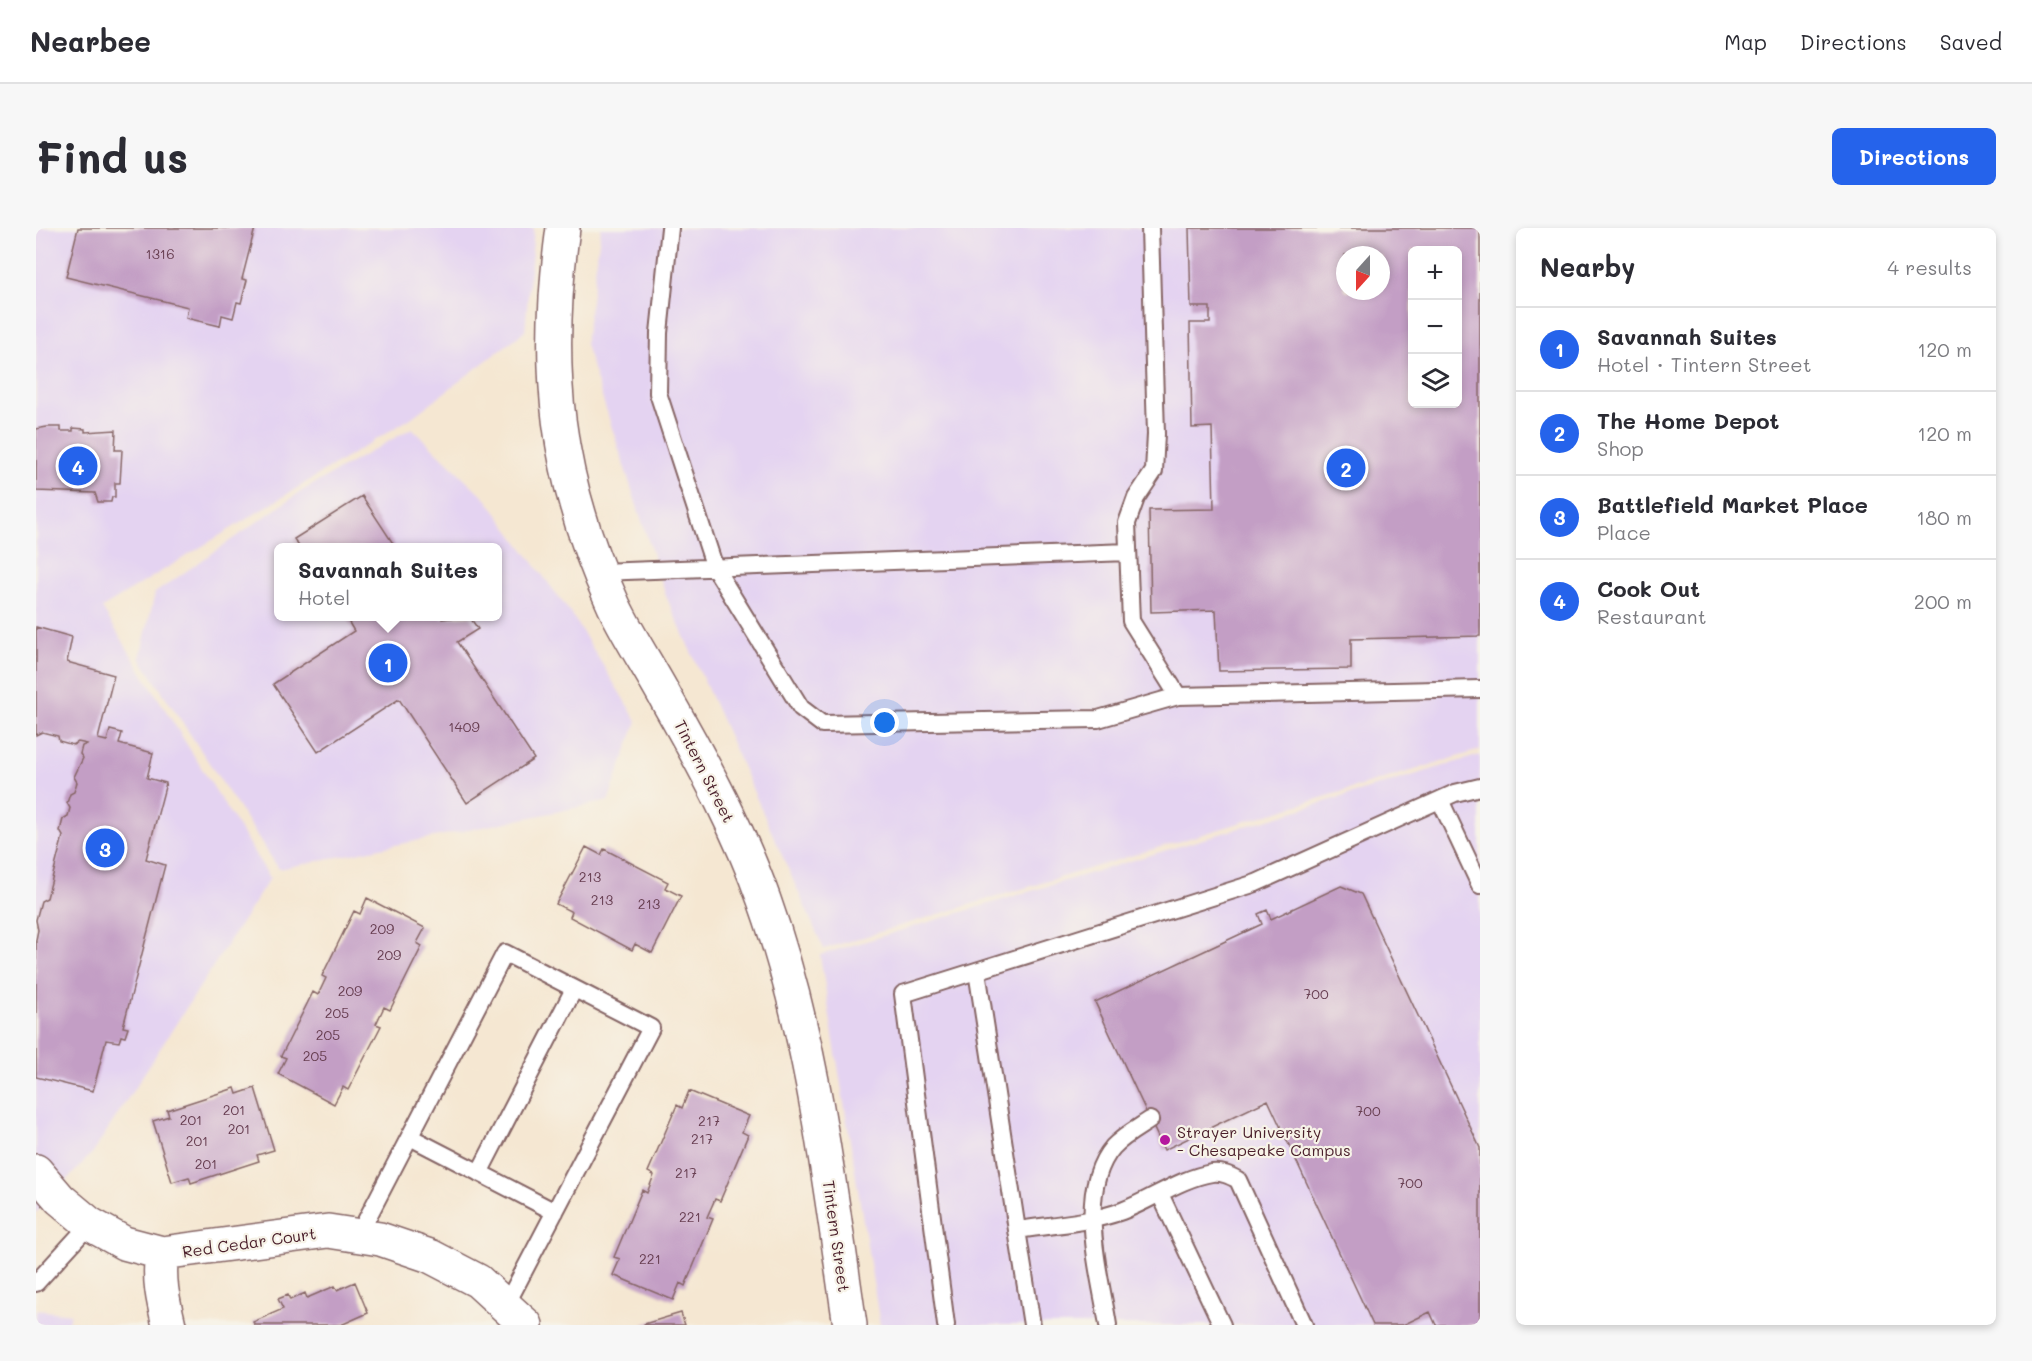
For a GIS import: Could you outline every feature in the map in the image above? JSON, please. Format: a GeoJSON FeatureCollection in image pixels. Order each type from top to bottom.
{"type":"FeatureCollection","features":[{"type":"Feature","properties":{"kind":"street","name":"Tintern Street"},"geometry":{"type":"LineString","coordinates":[[563,228],[553,345],[558,417],[570,487],[615,607],[681,723],[737,835],[764,900],[802,1026],[823,1137],[850,1325]]}},
{"type":"Feature","properties":{"kind":"street","name":"Red Cedar Court"},"geometry":{"type":"LineString","coordinates":[[36,1171],[60,1199],[90,1224],[124,1243],[162,1253],[328,1231],[380,1239],[430,1256],[478,1281],[516,1315]]}},
{"type":"Feature","properties":{"kind":"street","name":"Red Cedar Court"},"geometry":{"type":"LineString","coordinates":[[162,1253],[159,1271],[169,1325]]}},
{"type":"Feature","properties":{"kind":"lane"},"geometry":{"type":"LineString","coordinates":[[670,228],[658,333],[658,393],[715,568],[801,708],[822,724],[1098,719],[1178,696],[1480,688]]}},
{"type":"Feature","properties":{"kind":"lane"},"geometry":{"type":"LineString","coordinates":[[1150,228],[1156,434],[1154,471],[1136,498],[1127,523],[1131,621],[1178,696]]}},
{"type":"Feature","properties":{"kind":"lane"},"geometry":{"type":"LineString","coordinates":[[601,572],[1128,552]]}},
{"type":"Feature","properties":{"kind":"lane"},"geometry":{"type":"LineString","coordinates":[[946,1325],[903,994],[1256,883],[1455,793],[1480,787]]}},
{"type":"Feature","properties":{"kind":"lane"},"geometry":{"type":"LineString","coordinates":[[1440,800],[1480,885]]}},
{"type":"Feature","properties":{"kind":"lane"},"geometry":{"type":"LineString","coordinates":[[358,1236],[505,953],[651,1028],[555,1212],[516,1315]]}},
{"type":"Feature","properties":{"kind":"lane"},"geometry":{"type":"LineString","coordinates":[[977,971],[1032,1325]]}},
{"type":"Feature","properties":{"kind":"lane"},"geometry":{"type":"LineString","coordinates":[[479,1173],[574,989]]}},
{"type":"Feature","properties":{"kind":"lane"},"geometry":{"type":"LineString","coordinates":[[1108,1325],[1091,1219],[1099,1172],[1111,1149],[1121,1139],[1150,1120]]}},
{"type":"Feature","properties":{"kind":"lane"},"geometry":{"type":"LineString","coordinates":[[410,1137],[555,1212]]}},
{"type":"Feature","properties":{"kind":"lane"},"geometry":{"type":"LineString","coordinates":[[1017,1230],[1121,1212],[1211,1173],[1225,1173],[1238,1180],[1304,1325]]}},
{"type":"Feature","properties":{"kind":"lane"},"geometry":{"type":"LineString","coordinates":[[1160,1194],[1222,1325]]}},
{"type":"Feature","properties":{"kind":"lane"},"geometry":{"type":"LineString","coordinates":[[36,1283],[90,1224]]}},
{"type":"Feature","properties":{"kind":"shaded area"},"geometry":{"type":"Polygon","coordinates":[[[36,228],[534,228],[525,331],[411,418],[102,608],[270,878],[94,1151],[36,1213],[36,228]]]}},
{"type":"Feature","properties":{"kind":"shaded area"},"geometry":{"type":"Polygon","coordinates":[[[601,228],[1480,228],[1480,750],[824,949],[666,596],[585,344],[601,228]]]}},
{"type":"Feature","properties":{"kind":"shaded area"},"geometry":{"type":"Polygon","coordinates":[[[412,428],[487,500],[572,615],[637,721],[608,801],[279,869],[140,658],[155,593],[302,491],[412,428]]]}},
{"type":"Feature","properties":{"kind":"shaded area","name":"Strayer University - Chesapeake Campus"},"geometry":{"type":"Polygon","coordinates":[[[1480,755],[1480,1325],[880,1325],[820,955],[1480,755]]]}},
{"type":"Feature","properties":{"kind":"shaded area"},"geometry":{"type":"Polygon","coordinates":[[[36,1310],[71,1314],[66,1325],[36,1325],[36,1310]]]}},
{"type":"Feature","properties":{"kind":"building"},"geometry":{"type":"Polygon","coordinates":[[[78,228],[255,228],[242,279],[247,280],[241,303],[237,302],[233,318],[222,315],[220,326],[186,318],[188,307],[66,277],[78,228]]]}},
{"type":"Feature","properties":{"kind":"building"},"geometry":{"type":"Polygon","coordinates":[[[1189,228],[1480,228],[1480,636],[1351,639],[1351,669],[1219,671],[1216,610],[1151,612],[1149,510],[1214,509],[1212,427],[1192,428],[1190,323],[1210,323],[1210,307],[1191,307],[1189,228]]]}},
{"type":"Feature","properties":{"kind":"building"},"geometry":{"type":"Polygon","coordinates":[[[61,427],[61,431],[73,431],[73,428],[85,429],[85,432],[116,430],[115,450],[122,450],[120,483],[115,483],[115,497],[112,497],[111,502],[98,502],[95,493],[36,491],[36,429],[61,427]]]}},
{"type":"Feature","properties":{"kind":"building"},"geometry":{"type":"Polygon","coordinates":[[[362,496],[393,543],[297,543],[294,539],[362,496]]]}},
{"type":"Feature","properties":{"kind":"building"},"geometry":{"type":"Polygon","coordinates":[[[348,621],[472,621],[478,629],[457,642],[534,759],[467,803],[399,699],[318,752],[273,684],[354,631],[348,621]]]}},
{"type":"Feature","properties":{"kind":"building"},"geometry":{"type":"Polygon","coordinates":[[[36,627],[72,637],[67,662],[114,675],[98,739],[107,741],[110,730],[122,733],[119,744],[153,753],[147,778],[166,783],[146,859],[165,865],[123,1027],[128,1028],[125,1037],[121,1036],[119,1042],[106,1040],[93,1091],[36,1077],[36,940],[38,930],[36,920],[41,901],[47,898],[63,836],[60,831],[63,819],[68,816],[70,808],[67,803],[77,782],[74,777],[83,758],[80,754],[82,746],[87,744],[78,742],[73,745],[59,741],[58,736],[42,732],[36,735],[36,627]]]}},
{"type":"Feature","properties":{"kind":"building"},"geometry":{"type":"Polygon","coordinates":[[[586,847],[601,855],[604,849],[668,882],[665,888],[681,896],[652,953],[635,944],[632,950],[570,917],[572,912],[556,904],[586,847]]]}},
{"type":"Feature","properties":{"kind":"building"},"geometry":{"type":"Polygon","coordinates":[[[1341,886],[1361,894],[1480,1148],[1480,1325],[1436,1325],[1430,1312],[1403,1325],[1373,1325],[1268,1100],[1164,1150],[1095,1002],[1262,924],[1258,914],[1267,910],[1271,919],[1341,886]]]}},
{"type":"Feature","properties":{"kind":"building"},"geometry":{"type":"Polygon","coordinates":[[[367,898],[425,928],[417,943],[422,946],[390,1010],[384,1007],[376,1024],[381,1026],[348,1090],[343,1087],[334,1104],[278,1074],[286,1058],[281,1056],[313,992],[318,995],[326,978],[322,976],[354,911],[360,914],[367,898]]]}},
{"type":"Feature","properties":{"kind":"building"},"geometry":{"type":"Polygon","coordinates":[[[235,1088],[237,1094],[255,1088],[274,1150],[257,1155],[259,1161],[191,1183],[189,1177],[172,1182],[153,1121],[169,1116],[167,1110],[235,1088]]]}},
{"type":"Feature","properties":{"kind":"building"},"geometry":{"type":"Polygon","coordinates":[[[689,1091],[749,1116],[742,1132],[748,1135],[720,1201],[715,1199],[707,1217],[713,1219],[685,1286],[680,1283],[673,1300],[613,1275],[620,1259],[614,1257],[642,1190],[647,1193],[654,1175],[648,1172],[677,1105],[682,1108],[689,1091]]]}},
{"type":"Feature","properties":{"kind":"building"},"geometry":{"type":"Polygon","coordinates":[[[355,1282],[368,1313],[341,1325],[255,1325],[253,1322],[283,1309],[278,1299],[288,1295],[290,1300],[305,1293],[307,1298],[335,1286],[337,1290],[355,1282]]]}},
{"type":"Feature","properties":{"kind":"building"},"geometry":{"type":"Polygon","coordinates":[[[681,1313],[685,1325],[644,1325],[644,1324],[681,1313]]]}},
{"type":"Feature","properties":{"kind":"place","name":"Cook Out"},"geometry":{"type":"Point","coordinates":[78,466]}},
{"type":"Feature","properties":{"kind":"place","name":"The Home Depot"},"geometry":{"type":"Point","coordinates":[1346,468]}},
{"type":"Feature","properties":{"kind":"place","name":"Savannah Suites"},"geometry":{"type":"Point","coordinates":[388,663]}},
{"type":"Feature","properties":{"kind":"place","name":"Battlefield Market Place"},"geometry":{"type":"Point","coordinates":[105,848]}},
{"type":"Feature","properties":{"kind":"place","name":"Strayer University - Chesapeake Campus"},"geometry":{"type":"Point","coordinates":[1165,1140]}}]}
